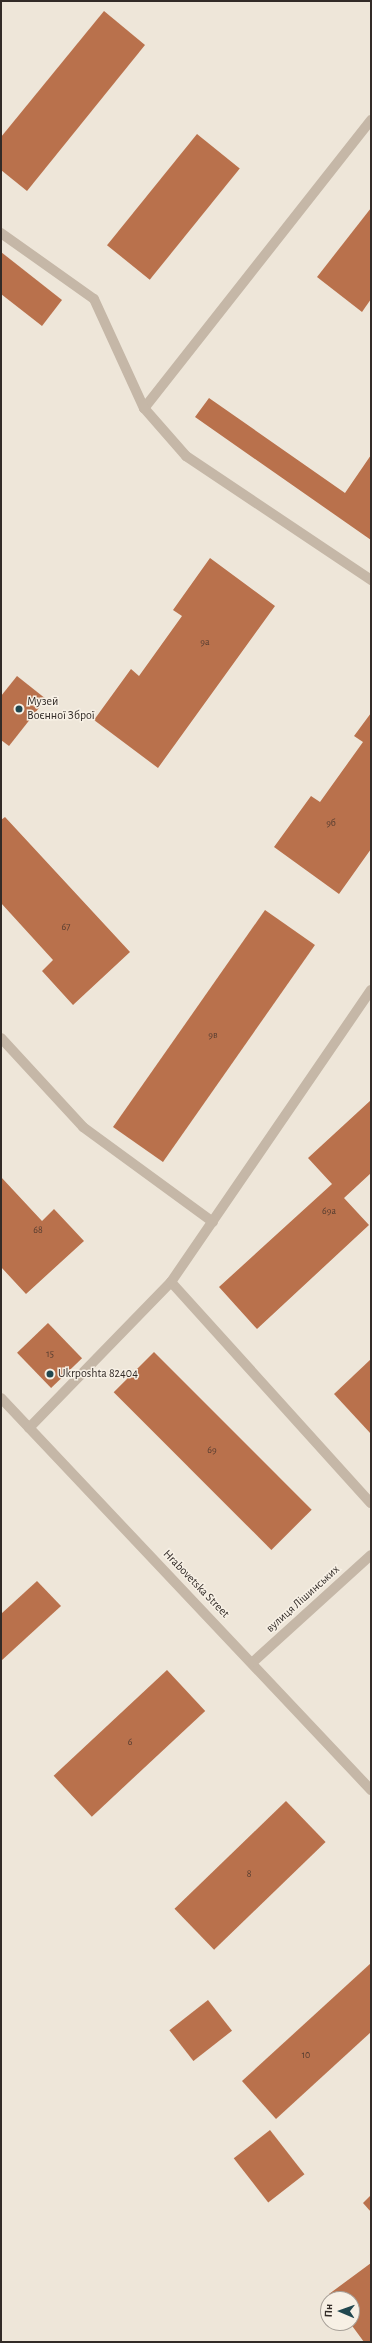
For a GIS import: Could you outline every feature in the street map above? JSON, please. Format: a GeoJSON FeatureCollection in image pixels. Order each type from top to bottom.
{"type":"FeatureCollection","features":[{"type":"Feature","properties":{"kind":"street"},"geometry":{"type":"LineString","coordinates":[[144,408],[371,120]]}},
{"type":"Feature","properties":{"kind":"street"},"geometry":{"type":"LineString","coordinates":[[1,233],[94,299],[144,408],[186,456],[371,580]]}},
{"type":"Feature","properties":{"kind":"street"},"geometry":{"type":"LineString","coordinates":[[30,1428],[172,1282],[371,990]]}},
{"type":"Feature","properties":{"kind":"street"},"geometry":{"type":"LineString","coordinates":[[1,1038],[83,1128],[213,1222]]}},
{"type":"Feature","properties":{"kind":"street"},"geometry":{"type":"LineString","coordinates":[[172,1282],[371,1503]]}},
{"type":"Feature","properties":{"kind":"street","name":"Hrabovetska Street"},"geometry":{"type":"LineString","coordinates":[[1,1398],[253,1662],[371,1790]]}},
{"type":"Feature","properties":{"kind":"street","name":"вулиця Лішинських"},"geometry":{"type":"LineString","coordinates":[[253,1662],[371,1555]]}},
{"type":"Feature","properties":{"kind":"building"},"geometry":{"type":"Polygon","coordinates":[[[104,11],[145,45],[27,191],[1,170],[1,137],[104,11]]]}},
{"type":"Feature","properties":{"kind":"building"},"geometry":{"type":"Polygon","coordinates":[[[197,134],[240,169],[150,280],[107,245],[197,134]]]}},
{"type":"Feature","properties":{"kind":"building"},"geometry":{"type":"Polygon","coordinates":[[[371,208],[371,299],[362,312],[317,277],[371,208]]]}},
{"type":"Feature","properties":{"kind":"building"},"geometry":{"type":"Polygon","coordinates":[[[1,252],[62,300],[42,326],[1,294],[1,252]]]}},
{"type":"Feature","properties":{"kind":"building"},"geometry":{"type":"Polygon","coordinates":[[[209,398],[345,493],[371,455],[371,540],[195,417],[209,398]]]}},
{"type":"Feature","properties":{"kind":"building"},"geometry":{"type":"Polygon","coordinates":[[[210,558],[275,606],[158,768],[94,720],[131,669],[139,676],[182,616],[173,610],[210,558]]]}},
{"type":"Feature","properties":{"kind":"building","name":"Музей Воєнної Зброї"},"geometry":{"type":"Polygon","coordinates":[[[17,676],[46,699],[9,746],[1,740],[1,696],[17,676]]]}},
{"type":"Feature","properties":{"kind":"building"},"geometry":{"type":"Polygon","coordinates":[[[371,713],[371,849],[339,894],[274,847],[311,796],[320,802],[363,742],[354,736],[371,713]]]}},
{"type":"Feature","properties":{"kind":"building"},"geometry":{"type":"Polygon","coordinates":[[[5,817],[130,952],[73,1005],[42,971],[53,960],[1,903],[1,820],[5,817]]]}},
{"type":"Feature","properties":{"kind":"building"},"geometry":{"type":"Polygon","coordinates":[[[265,910],[315,945],[163,1162],[113,1127],[265,910]]]}},
{"type":"Feature","properties":{"kind":"building"},"geometry":{"type":"Polygon","coordinates":[[[371,1100],[371,1173],[344,1198],[369,1225],[257,1329],[219,1287],[332,1184],[308,1158],[371,1100]]]}},
{"type":"Feature","properties":{"kind":"building"},"geometry":{"type":"Polygon","coordinates":[[[1,1177],[42,1221],[54,1209],[84,1241],[26,1294],[1,1267],[1,1177]]]}},
{"type":"Feature","properties":{"kind":"building"},"geometry":{"type":"Polygon","coordinates":[[[48,1323],[82,1358],[51,1388],[17,1353],[48,1323]]]}},
{"type":"Feature","properties":{"kind":"building"},"geometry":{"type":"Polygon","coordinates":[[[154,1352],[312,1510],[271,1550],[114,1392],[154,1352]]]}},
{"type":"Feature","properties":{"kind":"building"},"geometry":{"type":"Polygon","coordinates":[[[371,1359],[371,1434],[334,1394],[371,1359]]]}},
{"type":"Feature","properties":{"kind":"building"},"geometry":{"type":"Polygon","coordinates":[[[37,1581],[61,1606],[1,1661],[1,1614],[37,1581]]]}},
{"type":"Feature","properties":{"kind":"building"},"geometry":{"type":"Polygon","coordinates":[[[167,1670],[205,1711],[92,1817],[54,1776],[167,1670]]]}},
{"type":"Feature","properties":{"kind":"building"},"geometry":{"type":"Polygon","coordinates":[[[286,1801],[326,1842],[214,1950],[175,1909],[286,1801]]]}},
{"type":"Feature","properties":{"kind":"building"},"geometry":{"type":"Polygon","coordinates":[[[371,1963],[371,2032],[276,2119],[242,2081],[371,1963]]]}},
{"type":"Feature","properties":{"kind":"building"},"geometry":{"type":"Polygon","coordinates":[[[208,2000],[232,2031],[193,2061],[169,2030],[208,2000]]]}},
{"type":"Feature","properties":{"kind":"building"},"geometry":{"type":"Polygon","coordinates":[[[270,2130],[304,2174],[268,2202],[234,2158],[270,2130]]]}},
{"type":"Feature","properties":{"kind":"building"},"geometry":{"type":"Polygon","coordinates":[[[371,2195],[371,2212],[363,2203],[371,2195]]]}},
{"type":"Feature","properties":{"kind":"building"},"geometry":{"type":"Polygon","coordinates":[[[371,2263],[371,2342],[364,2342],[356,2331],[360,2331],[360,2291],[333,2291],[371,2263]]]}},
{"type":"Feature","properties":{"kind":"place","name":"Музей Воєнної Зброї"},"geometry":{"type":"Point","coordinates":[19,709]}},
{"type":"Feature","properties":{"kind":"place","name":"Ukrposhta 82404"},"geometry":{"type":"Point","coordinates":[50,1374]}}]}
